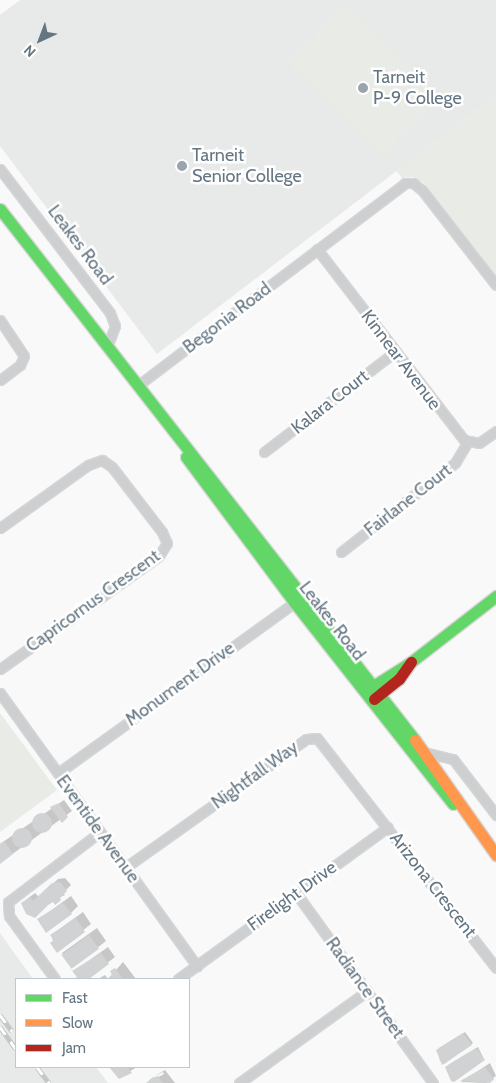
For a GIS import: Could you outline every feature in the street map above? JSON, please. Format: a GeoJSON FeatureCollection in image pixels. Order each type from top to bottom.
{"type":"FeatureCollection","features":[{"type":"Feature","properties":{"kind":"main road","name":"Leakes Road"},"geometry":{"type":"LineString","coordinates":[[0,209],[372,693],[447,796],[474,826]]}},
{"type":"Feature","properties":{"kind":"main road"},"geometry":{"type":"LineString","coordinates":[[372,693],[494,601]]}},
{"type":"Feature","properties":{"kind":"main road","name":"Leakes Road"},"geometry":{"type":"LineString","coordinates":[[372,693],[424,752],[496,855]]}},
{"type":"Feature","properties":{"kind":"street","name":"Leakes Road"},"geometry":{"type":"LineString","coordinates":[[0,169],[110,313],[115,326],[107,347]]}},
{"type":"Feature","properties":{"kind":"street","name":"Begonia Road"},"geometry":{"type":"LineString","coordinates":[[137,386],[398,187],[413,183],[422,190],[496,286]]}},
{"type":"Feature","properties":{"kind":"street","name":"Kinnear Avenue"},"geometry":{"type":"LineString","coordinates":[[317,250],[467,443]]}},
{"type":"Feature","properties":{"kind":"street"},"geometry":{"type":"LineString","coordinates":[[0,320],[24,356],[20,366],[0,380]]}},
{"type":"Feature","properties":{"kind":"street","name":"Kalara Court"},"geometry":{"type":"LineString","coordinates":[[264,452],[395,352]]}},
{"type":"Feature","properties":{"kind":"street"},"geometry":{"type":"LineString","coordinates":[[467,443],[479,443],[496,431]]}},
{"type":"Feature","properties":{"kind":"street","name":"Fairlane Court"},"geometry":{"type":"LineString","coordinates":[[341,552],[456,463],[467,443]]}},
{"type":"Feature","properties":{"kind":"street","name":"Capricornus Crescent"},"geometry":{"type":"LineString","coordinates":[[0,528],[88,464],[102,460],[118,474],[162,532],[166,544],[160,556],[0,669]]}},
{"type":"Feature","properties":{"kind":"street","name":"Monument Drive"},"geometry":{"type":"LineString","coordinates":[[58,772],[298,599]]}},
{"type":"Feature","properties":{"kind":"street","name":"Eventide Avenue"},"geometry":{"type":"LineString","coordinates":[[0,693],[197,966]]}},
{"type":"Feature","properties":{"kind":"street","name":"Nightfall Way"},"geometry":{"type":"LineString","coordinates":[[126,867],[309,737],[323,742],[388,827]]}},
{"type":"Feature","properties":{"kind":"street"},"geometry":{"type":"LineString","coordinates":[[424,752],[453,759],[496,815]]}},
{"type":"Feature","properties":{"kind":"street","name":"Firelight Drive"},"geometry":{"type":"LineString","coordinates":[[179,978],[388,827]]}},
{"type":"Feature","properties":{"kind":"street","name":"Arizona Crescent"},"geometry":{"type":"LineString","coordinates":[[388,827],[496,968]]}},
{"type":"Feature","properties":{"kind":"street"},"geometry":{"type":"LineString","coordinates":[[54,978],[9,916],[8,902],[100,832]]}},
{"type":"Feature","properties":{"kind":"street","name":"Radiance Street"},"geometry":{"type":"LineString","coordinates":[[296,893],[433,1083]]}},
{"type":"Feature","properties":{"kind":"street"},"geometry":{"type":"LineString","coordinates":[[239,1083],[367,991]]}},
{"type":"Feature","properties":{"kind":"shaded area","name":"Tarneit Senior College"},"geometry":{"type":"Polygon","coordinates":[[[20,0],[496,0],[496,95],[157,354],[0,146],[0,15],[20,0]]]}},
{"type":"Feature","properties":{"kind":"shaded area"},"geometry":{"type":"Polygon","coordinates":[[[344,4],[440,97],[383,156],[287,63],[344,4]]]}},
{"type":"Feature","properties":{"kind":"shaded area"},"geometry":{"type":"Polygon","coordinates":[[[496,95],[496,276],[424,183],[413,177],[402,178],[396,171],[496,95]]]}},
{"type":"Feature","properties":{"kind":"shaded area"},"geometry":{"type":"Polygon","coordinates":[[[0,713],[57,790],[0,832],[0,713]]]}},
{"type":"Feature","properties":{"kind":"shaded area"},"geometry":{"type":"Polygon","coordinates":[[[0,933],[32,978],[15,978],[15,1068],[97,1068],[108,1083],[0,1083],[0,933]]]}},
{"type":"Feature","properties":{"kind":"building"},"geometry":{"type":"Polygon","coordinates":[[[59,803],[68,817],[62,823],[50,807],[59,803]]]}},
{"type":"Feature","properties":{"kind":"building"},"geometry":{"type":"Polygon","coordinates":[[[42,813],[49,816],[52,823],[49,830],[42,833],[35,830],[32,823],[35,816],[42,813]]]}},
{"type":"Feature","properties":{"kind":"building"},"geometry":{"type":"Polygon","coordinates":[[[22,828],[29,831],[32,838],[29,845],[22,848],[15,845],[12,838],[15,831],[22,828]]]}},
{"type":"Feature","properties":{"kind":"building"},"geometry":{"type":"Polygon","coordinates":[[[4,841],[13,854],[0,864],[0,844],[4,841]]]}},
{"type":"Feature","properties":{"kind":"building"},"geometry":{"type":"Polygon","coordinates":[[[60,882],[67,891],[60,898],[61,900],[55,905],[53,902],[48,905],[35,918],[26,914],[21,903],[30,897],[33,901],[52,883],[60,882]]]}},
{"type":"Feature","properties":{"kind":"building"},"geometry":{"type":"Polygon","coordinates":[[[63,903],[72,914],[46,933],[37,919],[63,903]]]}},
{"type":"Feature","properties":{"kind":"building"},"geometry":{"type":"Polygon","coordinates":[[[76,918],[85,932],[57,953],[50,943],[54,940],[50,935],[76,918]]]}},
{"type":"Feature","properties":{"kind":"building"},"geometry":{"type":"Polygon","coordinates":[[[89,935],[99,949],[71,969],[61,955],[89,935]]]}},
{"type":"Feature","properties":{"kind":"building"},"geometry":{"type":"Polygon","coordinates":[[[101,953],[109,964],[90,978],[76,978],[77,977],[72,971],[101,953]]]}},
{"type":"Feature","properties":{"kind":"building"},"geometry":{"type":"Polygon","coordinates":[[[115,968],[122,978],[108,978],[112,975],[110,971],[115,968]]]}},
{"type":"Feature","properties":{"kind":"building"},"geometry":{"type":"Polygon","coordinates":[[[463,1033],[472,1045],[442,1065],[436,1050],[463,1033]]]}},
{"type":"Feature","properties":{"kind":"building"},"geometry":{"type":"Polygon","coordinates":[[[476,1048],[485,1060],[454,1082],[451,1081],[445,1067],[476,1048]]]}},
{"type":"Feature","properties":{"kind":"building"},"geometry":{"type":"Polygon","coordinates":[[[485,1067],[494,1079],[490,1083],[460,1081],[485,1067]]]}},
{"type":"Feature","properties":{"kind":"building"},"geometry":{"type":"Polygon","coordinates":[[[110,1068],[128,1068],[132,1073],[119,1079],[110,1068]]]}},
{"type":"Feature","properties":{"kind":"building"},"geometry":{"type":"Polygon","coordinates":[[[158,1076],[163,1083],[146,1083],[152,1078],[158,1076]]]}},
{"type":"Feature","properties":{"kind":"railway"},"geometry":{"type":"LineString","coordinates":[[0,1015],[12,1031]]}},
{"type":"Feature","properties":{"kind":"railway"},"geometry":{"type":"LineString","coordinates":[[0,1027],[15,1048]]}},
{"type":"Feature","properties":{"kind":"railway"},"geometry":{"type":"LineString","coordinates":[[38,1068],[49,1083]]}},
{"type":"Feature","properties":{"kind":"traffic: fast"},"geometry":{"type":"LineString","coordinates":[[0,209],[415,740]]}},
{"type":"Feature","properties":{"kind":"traffic: fast"},"geometry":{"type":"LineString","coordinates":[[186,457],[294,602],[453,804]]}},
{"type":"Feature","properties":{"kind":"traffic: fast"},"geometry":{"type":"LineString","coordinates":[[367,690],[411,662],[496,596]]}},
{"type":"Feature","properties":{"kind":"traffic: slow"},"geometry":{"type":"LineString","coordinates":[[415,740],[496,855]]}},
{"type":"Feature","properties":{"kind":"traffic: jam"},"geometry":{"type":"LineString","coordinates":[[374,699],[399,679],[411,662]]}},
{"type":"Feature","properties":{"kind":"place","name":"Tarneit P-9 College"},"geometry":{"type":"Point","coordinates":[363,88]}},
{"type":"Feature","properties":{"kind":"place","name":"Tarneit Senior College"},"geometry":{"type":"Point","coordinates":[182,166]}}]}
